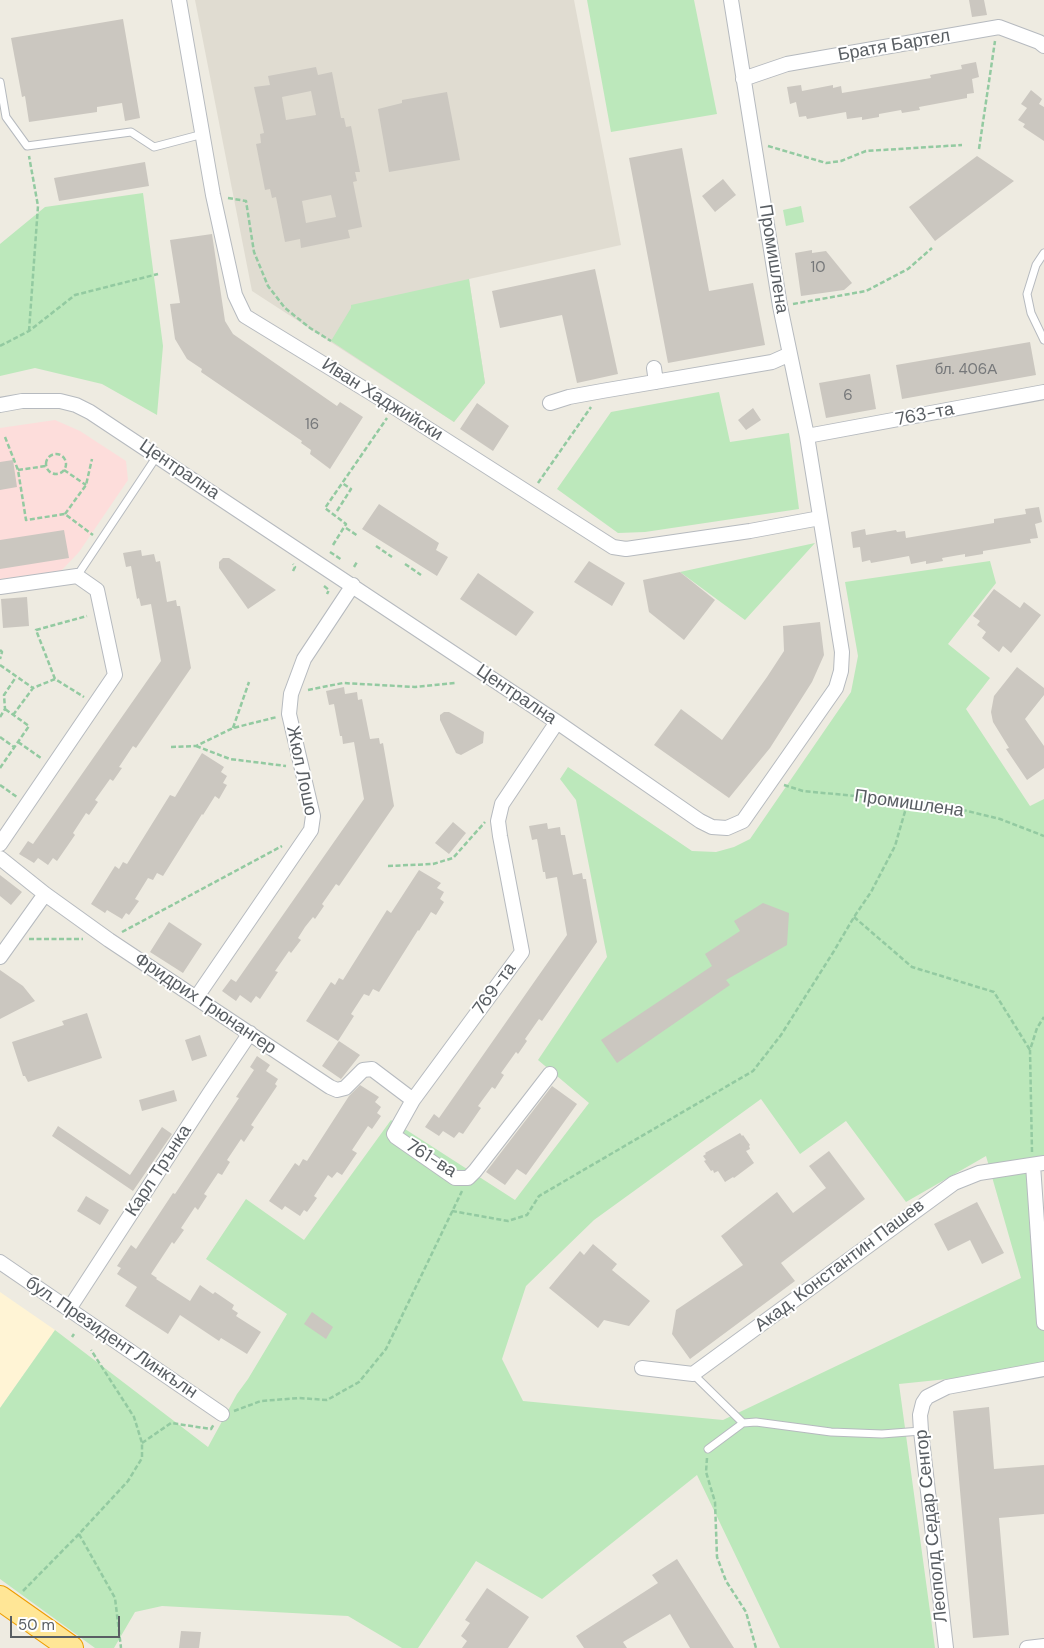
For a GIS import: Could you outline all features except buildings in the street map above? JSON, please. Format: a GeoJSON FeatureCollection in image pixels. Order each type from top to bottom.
{"type":"FeatureCollection","features":[{"type":"Feature","properties":{"kind":"highway"},"geometry":{"type":"LineString","coordinates":[[5,1602],[71,1648]]}},
{"type":"Feature","properties":{"kind":"street","name":"Иван Хаджийски"},"geometry":{"type":"LineString","coordinates":[[179,0],[213,195],[235,295],[245,316],[394,407],[614,547],[626,549],[750,531],[820,518]]}},
{"type":"Feature","properties":{"kind":"street","name":"Промишлена"},"geometry":{"type":"LineString","coordinates":[[731,0],[780,306],[807,436],[820,518]]}},
{"type":"Feature","properties":{"kind":"street","name":"Братя Бартел"},"geometry":{"type":"LineString","coordinates":[[744,79],[787,64],[999,27]]}},
{"type":"Feature","properties":{"kind":"street"},"geometry":{"type":"LineString","coordinates":[[999,27],[1039,42],[1044,46]]}},
{"type":"Feature","properties":{"kind":"street"},"geometry":{"type":"LineString","coordinates":[[550,403],[567,391],[602,391],[655,375],[772,362],[790,354]]}},
{"type":"Feature","properties":{"kind":"street","name":"763-та"},"geometry":{"type":"LineString","coordinates":[[807,436],[1044,392]]}},
{"type":"Feature","properties":{"kind":"street","name":"Централна"},"geometry":{"type":"LineString","coordinates":[[0,405],[43,400],[60,401],[76,405],[90,412],[353,585],[700,821],[712,827],[727,828],[743,821],[836,688],[842,652],[820,518]]}},
{"type":"Feature","properties":{"kind":"street"},"geometry":{"type":"LineString","coordinates":[[0,587],[77,576],[97,590],[115,675],[0,844]]}},
{"type":"Feature","properties":{"kind":"street","name":"Жюл Лошо"},"geometry":{"type":"LineString","coordinates":[[196,998],[311,830],[313,816],[289,714],[292,694],[304,659],[353,585]]}},
{"type":"Feature","properties":{"kind":"street"},"geometry":{"type":"LineString","coordinates":[[502,804],[557,722]]}},
{"type":"Feature","properties":{"kind":"street","name":"769-та"},"geometry":{"type":"LineString","coordinates":[[413,1100],[522,952],[500,836],[498,821],[502,804]]}},
{"type":"Feature","properties":{"kind":"street","name":"Фридрих Грюнангер"},"geometry":{"type":"LineString","coordinates":[[0,858],[45,894],[109,940],[330,1087],[338,1090],[345,1088],[363,1070],[372,1069],[413,1100]]}},
{"type":"Feature","properties":{"kind":"street"},"geometry":{"type":"LineString","coordinates":[[0,957],[45,894]]}},
{"type":"Feature","properties":{"kind":"street","name":"Карл Трънка"},"geometry":{"type":"LineString","coordinates":[[69,1309],[250,1033]]}},
{"type":"Feature","properties":{"kind":"street","name":"761-ва"},"geometry":{"type":"LineString","coordinates":[[413,1100],[396,1128],[394,1134],[396,1137],[455,1178],[468,1178],[476,1171],[550,1074]]}},
{"type":"Feature","properties":{"kind":"street"},"geometry":{"type":"LineString","coordinates":[[1038,1164],[1044,1323]]}},
{"type":"Feature","properties":{"kind":"street","name":"Акад. Константин Пашев"},"geometry":{"type":"LineString","coordinates":[[693,1374],[954,1183],[978,1173],[1038,1164]]}},
{"type":"Feature","properties":{"kind":"street","name":"бул. Президент Линкълн"},"geometry":{"type":"LineString","coordinates":[[0,1262],[222,1414]]}},
{"type":"Feature","properties":{"kind":"street"},"geometry":{"type":"LineString","coordinates":[[642,1368],[693,1374]]}},
{"type":"Feature","properties":{"kind":"street","name":"Леополд Седар Сенгор"},"geometry":{"type":"LineString","coordinates":[[946,1648],[921,1431],[920,1415],[923,1403],[927,1397],[947,1387],[1044,1369]]}},
{"type":"Feature","properties":{"kind":"street"},"geometry":{"type":"LineString","coordinates":[[1027,1648],[1044,1646]]}},
{"type":"Feature","properties":{"kind":"lane"},"geometry":{"type":"LineString","coordinates":[[0,82],[3,118],[27,146],[131,132],[154,147],[203,134]]}},
{"type":"Feature","properties":{"kind":"lane"},"geometry":{"type":"LineString","coordinates":[[1044,253],[1036,265],[1027,294],[1031,313],[1044,340]]}},
{"type":"Feature","properties":{"kind":"lane"},"geometry":{"type":"LineString","coordinates":[[77,576],[157,455]]}},
{"type":"Feature","properties":{"kind":"lane"},"geometry":{"type":"LineString","coordinates":[[693,1374],[743,1423]]}},
{"type":"Feature","properties":{"kind":"lane"},"geometry":{"type":"LineString","coordinates":[[708,1449],[743,1423],[756,1422],[831,1432],[882,1434],[921,1431]]}},
{"type":"Feature","properties":{"kind":"path"},"geometry":{"type":"LineString","coordinates":[[980,149],[994,45],[999,27]]}},
{"type":"Feature","properties":{"kind":"path"},"geometry":{"type":"LineString","coordinates":[[754,141],[814,161],[826,163],[841,161],[866,151],[962,144]]}},
{"type":"Feature","properties":{"kind":"path"},"geometry":{"type":"LineString","coordinates":[[27,146],[38,206],[29,331]]}},
{"type":"Feature","properties":{"kind":"path"},"geometry":{"type":"LineString","coordinates":[[213,195],[246,201],[254,252],[268,286],[285,308],[310,328],[331,341]]}},
{"type":"Feature","properties":{"kind":"path"},"geometry":{"type":"LineString","coordinates":[[780,306],[866,291],[908,269],[932,248]]}},
{"type":"Feature","properties":{"kind":"path"},"geometry":{"type":"LineString","coordinates":[[0,346],[29,331],[75,296],[158,274]]}},
{"type":"Feature","properties":{"kind":"path"},"geometry":{"type":"LineString","coordinates":[[530,494],[602,391]]}},
{"type":"Feature","properties":{"kind":"path"},"geometry":{"type":"LineString","coordinates":[[334,545],[346,524],[325,508],[394,407]]}},
{"type":"Feature","properties":{"kind":"path"},"geometry":{"type":"LineString","coordinates":[[5,437],[18,470],[26,520],[65,514],[86,486],[92,459]]}},
{"type":"Feature","properties":{"kind":"path"},"geometry":{"type":"LineString","coordinates":[[56,454],[64,458],[66,466],[60,473],[52,473],[46,466],[48,458],[56,454]]}},
{"type":"Feature","properties":{"kind":"path"},"geometry":{"type":"LineString","coordinates":[[18,470],[46,466]]}},
{"type":"Feature","properties":{"kind":"path"},"geometry":{"type":"LineString","coordinates":[[64,470],[86,486]]}},
{"type":"Feature","properties":{"kind":"path"},"geometry":{"type":"LineString","coordinates":[[336,511],[351,489],[342,483]]}},
{"type":"Feature","properties":{"kind":"path"},"geometry":{"type":"LineString","coordinates":[[65,514],[101,541]]}},
{"type":"Feature","properties":{"kind":"path"},"geometry":{"type":"LineString","coordinates":[[339,528],[358,536]]}},
{"type":"Feature","properties":{"kind":"path"},"geometry":{"type":"LineString","coordinates":[[376,546],[392,557]]}},
{"type":"Feature","properties":{"kind":"path"},"geometry":{"type":"LineString","coordinates":[[330,552],[342,560]]}},
{"type":"Feature","properties":{"kind":"path"},"geometry":{"type":"LineString","coordinates":[[354,567],[357,562]]}},
{"type":"Feature","properties":{"kind":"path"},"geometry":{"type":"LineString","coordinates":[[293,564],[295,568],[293,571]]}},
{"type":"Feature","properties":{"kind":"path"},"geometry":{"type":"LineString","coordinates":[[405,564],[421,575]]}},
{"type":"Feature","properties":{"kind":"path"},"geometry":{"type":"LineString","coordinates":[[327,594],[329,590]]}},
{"type":"Feature","properties":{"kind":"path"},"geometry":{"type":"LineString","coordinates":[[95,704],[55,679],[36,630],[102,612]]}},
{"type":"Feature","properties":{"kind":"path"},"geometry":{"type":"LineString","coordinates":[[0,650],[2,652],[0,660]]}},
{"type":"Feature","properties":{"kind":"path"},"geometry":{"type":"LineString","coordinates":[[0,665],[33,688]]}},
{"type":"Feature","properties":{"kind":"path"},"geometry":{"type":"LineString","coordinates":[[0,717],[5,709],[4,695],[16,677]]}},
{"type":"Feature","properties":{"kind":"path"},"geometry":{"type":"LineString","coordinates":[[14,715],[33,688],[55,679]]}},
{"type":"Feature","properties":{"kind":"path"},"geometry":{"type":"LineString","coordinates":[[233,728],[248,682]]}},
{"type":"Feature","properties":{"kind":"path"},"geometry":{"type":"LineString","coordinates":[[292,694],[343,683],[415,687],[455,683]]}},
{"type":"Feature","properties":{"kind":"path"},"geometry":{"type":"LineString","coordinates":[[0,768],[29,726],[5,709]]}},
{"type":"Feature","properties":{"kind":"path"},"geometry":{"type":"LineString","coordinates":[[196,746],[233,728],[289,714]]}},
{"type":"Feature","properties":{"kind":"path"},"geometry":{"type":"LineString","coordinates":[[0,737],[14,747]]}},
{"type":"Feature","properties":{"kind":"path"},"geometry":{"type":"LineString","coordinates":[[18,742],[53,766]]}},
{"type":"Feature","properties":{"kind":"path"},"geometry":{"type":"LineString","coordinates":[[171,747],[196,746],[230,759],[302,768]]}},
{"type":"Feature","properties":{"kind":"path","name":"Промишлена"},"geometry":{"type":"LineString","coordinates":[[771,781],[802,791],[908,801],[955,808],[1000,819],[1044,836]]}},
{"type":"Feature","properties":{"kind":"path"},"geometry":{"type":"LineString","coordinates":[[0,785],[27,804]]}},
{"type":"Feature","properties":{"kind":"path"},"geometry":{"type":"LineString","coordinates":[[452,1211],[508,1221],[527,1214],[539,1196],[753,1071],[781,1035],[871,892],[894,846],[908,801]]}},
{"type":"Feature","properties":{"kind":"path"},"geometry":{"type":"LineString","coordinates":[[388,866],[433,864],[453,858],[502,804]]}},
{"type":"Feature","properties":{"kind":"path"},"geometry":{"type":"LineString","coordinates":[[12,939],[109,940],[286,844]]}},
{"type":"Feature","properties":{"kind":"path"},"geometry":{"type":"LineString","coordinates":[[854,917],[912,967],[994,992],[1030,1050]]}},
{"type":"Feature","properties":{"kind":"path"},"geometry":{"type":"LineString","coordinates":[[1038,1164],[1030,1050],[1037,1028],[1044,1017]]}},
{"type":"Feature","properties":{"kind":"path"},"geometry":{"type":"LineString","coordinates":[[142,1442],[171,1423],[211,1429],[222,1414],[231,1413],[261,1401],[299,1398],[327,1400],[359,1382],[386,1348],[468,1178]]}},
{"type":"Feature","properties":{"kind":"path"},"geometry":{"type":"LineString","coordinates":[[5,1602],[79,1534],[128,1481],[142,1458],[142,1442],[134,1416],[91,1350]]}},
{"type":"Feature","properties":{"kind":"path"},"geometry":{"type":"LineString","coordinates":[[708,1449],[706,1472],[715,1502],[717,1557],[726,1581],[746,1612],[756,1648]]}},
{"type":"Feature","properties":{"kind":"path"},"geometry":{"type":"LineString","coordinates":[[79,1534],[114,1598],[121,1648]]}},
{"type":"Feature","properties":{"kind":"shaded area"},"geometry":{"type":"Polygon","coordinates":[[[195,0],[574,0],[621,245],[469,279],[485,383],[454,422],[252,291],[195,0]]]}},
{"type":"Feature","properties":{"kind":"shaded area"},"geometry":{"type":"Polygon","coordinates":[[[55,420],[80,431],[126,461],[128,480],[79,552],[61,571],[0,579],[0,428],[55,420]]]}},
{"type":"Feature","properties":{"kind":"shaded area"},"geometry":{"type":"Polygon","coordinates":[[[0,1292],[55,1330],[0,1408],[0,1292]]]}},
{"type":"Feature","properties":{"kind":"green space"},"geometry":{"type":"Polygon","coordinates":[[[587,0],[694,0],[717,114],[611,132],[587,0]]]}},
{"type":"Feature","properties":{"kind":"green space"},"geometry":{"type":"Polygon","coordinates":[[[143,193],[163,346],[157,415],[102,384],[35,368],[0,376],[0,244],[45,207],[143,193]]]}},
{"type":"Feature","properties":{"kind":"green space"},"geometry":{"type":"Polygon","coordinates":[[[801,206],[804,222],[786,226],[783,210],[801,206]]]}},
{"type":"Feature","properties":{"kind":"green space"},"geometry":{"type":"Polygon","coordinates":[[[469,279],[485,383],[454,422],[331,341],[351,305],[469,279]]]}},
{"type":"Feature","properties":{"kind":"green space"},"geometry":{"type":"Polygon","coordinates":[[[719,392],[730,442],[789,433],[799,509],[645,532],[618,533],[557,489],[611,412],[719,392]]]}},
{"type":"Feature","properties":{"kind":"green space"},"geometry":{"type":"Polygon","coordinates":[[[815,543],[745,620],[680,572],[815,543]]]}},
{"type":"Feature","properties":{"kind":"green space"},"geometry":{"type":"Polygon","coordinates":[[[990,561],[996,583],[948,644],[990,678],[966,709],[1030,806],[1044,799],[1044,1163],[1033,1165],[1044,1323],[1044,1369],[899,1384],[935,1648],[780,1648],[697,1475],[542,1599],[476,1561],[418,1648],[402,1648],[348,1616],[162,1606],[135,1612],[114,1648],[95,1648],[0,1579],[0,1408],[55,1330],[208,1447],[237,1394],[287,1314],[206,1259],[246,1199],[304,1240],[391,1120],[515,1200],[589,1103],[538,1060],[607,957],[576,800],[560,779],[568,767],[692,851],[716,852],[734,847],[750,839],[851,692],[858,656],[845,582],[990,561]],[[761,1099],[594,1220],[526,1286],[502,1359],[523,1401],[723,1420],[1021,1278],[986,1156],[906,1202],[846,1121],[800,1154],[761,1099]]]}}]}
